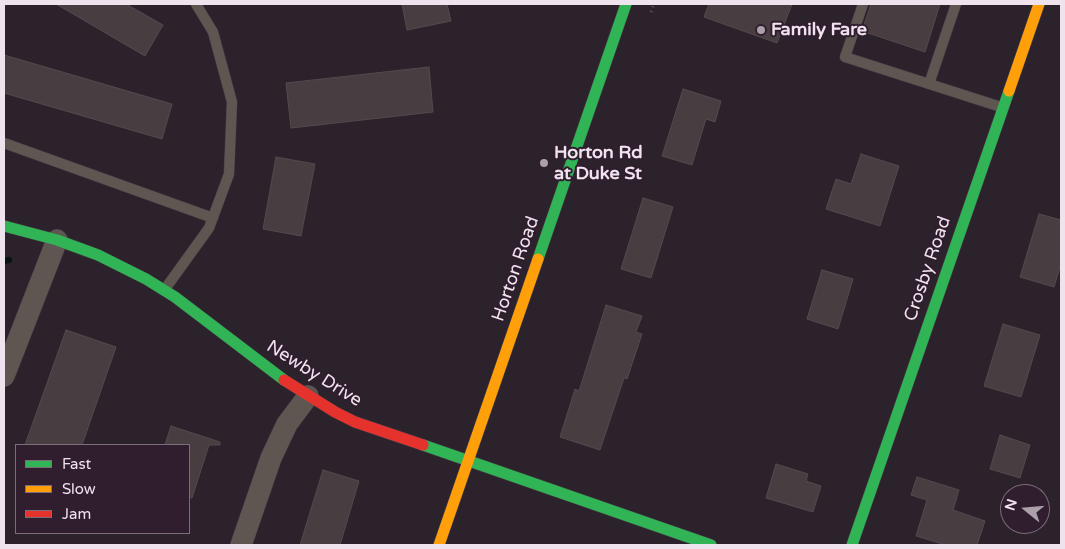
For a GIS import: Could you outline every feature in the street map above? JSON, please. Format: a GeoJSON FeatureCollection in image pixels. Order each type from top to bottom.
{"type":"FeatureCollection","features":[{"type":"Feature","properties":{"kind":"street","name":"Horton Road"},"geometry":{"type":"LineString","coordinates":[[439,545],[626,4]]}},
{"type":"Feature","properties":{"kind":"street","name":"Crosby Road"},"geometry":{"type":"LineString","coordinates":[[852,545],[1039,4]]}},
{"type":"Feature","properties":{"kind":"street","name":"Newby Drive"},"geometry":{"type":"LineString","coordinates":[[4,226],[57,240],[98,255],[146,279],[175,297],[284,380],[335,412],[356,422],[710,545]]}},
{"type":"Feature","properties":{"kind":"street"},"geometry":{"type":"LineString","coordinates":[[4,376],[57,240]]}},
{"type":"Feature","properties":{"kind":"street"},"geometry":{"type":"LineString","coordinates":[[242,545],[271,458],[287,424],[308,396]]}},
{"type":"Feature","properties":{"kind":"lane"},"geometry":{"type":"LineString","coordinates":[[164,290],[210,228],[229,174],[232,102],[214,32],[196,4]]}},
{"type":"Feature","properties":{"kind":"lane"},"geometry":{"type":"LineString","coordinates":[[863,4],[845,57],[1002,107]]}},
{"type":"Feature","properties":{"kind":"lane"},"geometry":{"type":"LineString","coordinates":[[929,84],[956,4]]}},
{"type":"Feature","properties":{"kind":"lane"},"geometry":{"type":"LineString","coordinates":[[4,143],[213,218]]}},
{"type":"Feature","properties":{"kind":"building"},"geometry":{"type":"Polygon","coordinates":[[[56,4],[126,4],[163,25],[145,56],[56,4]]]}},
{"type":"Feature","properties":{"kind":"building"},"geometry":{"type":"Polygon","coordinates":[[[402,4],[447,4],[451,21],[407,30],[402,4]]]}},
{"type":"Feature","properties":{"kind":"building","name":"Family Fare"},"geometry":{"type":"Polygon","coordinates":[[[709,4],[792,4],[777,43],[704,17],[709,4]]]}},
{"type":"Feature","properties":{"kind":"building"},"geometry":{"type":"Polygon","coordinates":[[[871,4],[940,4],[925,52],[862,31],[871,4]]]}},
{"type":"Feature","properties":{"kind":"building"},"geometry":{"type":"Polygon","coordinates":[[[4,55],[172,104],[162,139],[4,93],[4,55]]]}},
{"type":"Feature","properties":{"kind":"building"},"geometry":{"type":"Polygon","coordinates":[[[429,67],[433,112],[291,128],[286,83],[429,67]]]}},
{"type":"Feature","properties":{"kind":"building"},"geometry":{"type":"Polygon","coordinates":[[[683,89],[721,101],[715,122],[706,119],[692,165],[662,156],[683,89]]]}},
{"type":"Feature","properties":{"kind":"building"},"geometry":{"type":"Polygon","coordinates":[[[861,154],[899,166],[880,226],[826,209],[836,179],[851,184],[861,154]]]}},
{"type":"Feature","properties":{"kind":"building"},"geometry":{"type":"Polygon","coordinates":[[[276,157],[315,164],[301,236],[263,229],[276,157]]]}},
{"type":"Feature","properties":{"kind":"building"},"geometry":{"type":"Polygon","coordinates":[[[643,198],[673,207],[651,278],[621,269],[643,198]]]}},
{"type":"Feature","properties":{"kind":"building"},"geometry":{"type":"Polygon","coordinates":[[[1039,214],[1061,220],[1061,264],[1054,287],[1020,277],[1039,214]]]}},
{"type":"Feature","properties":{"kind":"building"},"geometry":{"type":"Polygon","coordinates":[[[822,270],[853,279],[838,329],[807,319],[822,270]]]}},
{"type":"Feature","properties":{"kind":"building"},"geometry":{"type":"Polygon","coordinates":[[[606,305],[642,316],[636,332],[642,334],[627,379],[624,378],[600,450],[560,437],[575,389],[579,391],[606,305]]]}},
{"type":"Feature","properties":{"kind":"building"},"geometry":{"type":"Polygon","coordinates":[[[1003,324],[1040,335],[1021,397],[984,386],[1003,324]]]}},
{"type":"Feature","properties":{"kind":"building"},"geometry":{"type":"Polygon","coordinates":[[[66,330],[116,347],[82,444],[25,444],[66,330]]]}},
{"type":"Feature","properties":{"kind":"building"},"geometry":{"type":"Polygon","coordinates":[[[171,426],[220,442],[220,445],[209,445],[192,498],[190,497],[190,444],[165,444],[171,426]]]}},
{"type":"Feature","properties":{"kind":"building"},"geometry":{"type":"Polygon","coordinates":[[[1000,435],[1030,445],[1020,478],[990,469],[1000,435]]]}},
{"type":"Feature","properties":{"kind":"building"},"geometry":{"type":"Polygon","coordinates":[[[776,464],[808,474],[806,481],[821,486],[813,512],[766,498],[776,464]]]}},
{"type":"Feature","properties":{"kind":"building"},"geometry":{"type":"Polygon","coordinates":[[[323,470],[359,481],[340,545],[300,545],[323,470]]]}},
{"type":"Feature","properties":{"kind":"building"},"geometry":{"type":"Polygon","coordinates":[[[917,477],[959,490],[953,510],[985,521],[977,545],[946,545],[916,536],[927,500],[911,495],[917,477]]]}},
{"type":"Feature","properties":{"kind":"waterway"},"geometry":{"type":"LineString","coordinates":[[4,261],[9,260]]}},
{"type":"Feature","properties":{"kind":"traffic: fast"},"geometry":{"type":"LineString","coordinates":[[538,259],[626,4]]}},
{"type":"Feature","properties":{"kind":"traffic: fast"},"geometry":{"type":"LineString","coordinates":[[852,545],[1009,91]]}},
{"type":"Feature","properties":{"kind":"traffic: fast"},"geometry":{"type":"LineString","coordinates":[[4,226],[57,240],[98,255],[146,279],[175,297],[284,380]]}},
{"type":"Feature","properties":{"kind":"traffic: fast"},"geometry":{"type":"LineString","coordinates":[[423,445],[711,545]]}},
{"type":"Feature","properties":{"kind":"traffic: slow"},"geometry":{"type":"LineString","coordinates":[[1009,91],[1039,4]]}},
{"type":"Feature","properties":{"kind":"traffic: slow"},"geometry":{"type":"LineString","coordinates":[[439,545],[538,259]]}},
{"type":"Feature","properties":{"kind":"traffic: jam"},"geometry":{"type":"LineString","coordinates":[[284,380],[335,412],[355,422],[423,445]]}},
{"type":"Feature","properties":{"kind":"place","name":"Family Fare"},"geometry":{"type":"Point","coordinates":[761,30]}},
{"type":"Feature","properties":{"kind":"place","name":"Horton Rd at Duke St"},"geometry":{"type":"Point","coordinates":[544,163]}}]}
